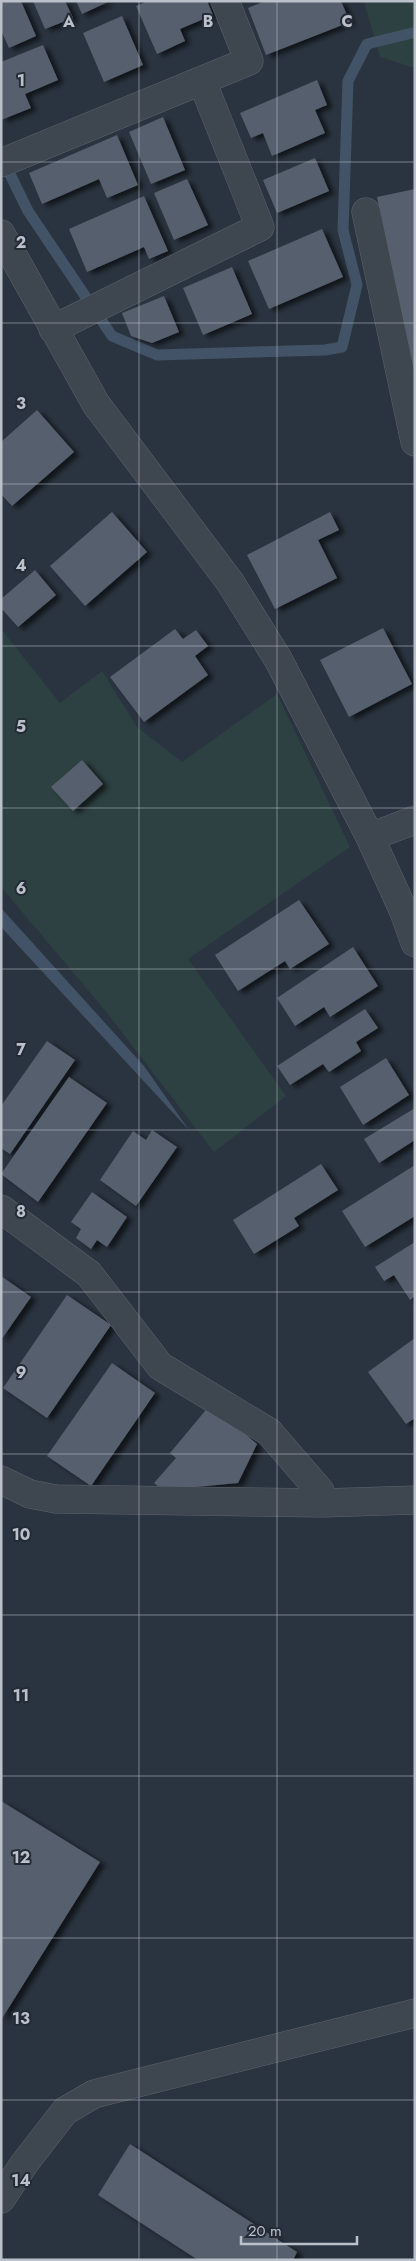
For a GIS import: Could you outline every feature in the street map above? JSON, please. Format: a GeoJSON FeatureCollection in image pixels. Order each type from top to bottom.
{"type":"FeatureCollection","features":[{"type":"Feature","properties":{"kind":"street"},"geometry":{"type":"LineString","coordinates":[[7,161],[249,61],[224,1]]}},
{"type":"Feature","properties":{"kind":"street"},"geometry":{"type":"LineString","coordinates":[[53,329],[260,227],[202,81]]}},
{"type":"Feature","properties":{"kind":"street"},"geometry":{"type":"LineString","coordinates":[[366,212],[415,442]]}},
{"type":"Feature","properties":{"kind":"street"},"geometry":{"type":"LineString","coordinates":[[1,234],[96,404],[230,582],[278,659],[370,837],[404,912],[415,942]]}},
{"type":"Feature","properties":{"kind":"street"},"geometry":{"type":"LineString","coordinates":[[370,837],[415,820]]}},
{"type":"Feature","properties":{"kind":"street"},"geometry":{"type":"LineString","coordinates":[[1,1209],[90,1274],[160,1366],[269,1432],[320,1491],[322,1503]]}},
{"type":"Feature","properties":{"kind":"street"},"geometry":{"type":"LineString","coordinates":[[1,1480],[30,1494],[56,1499],[322,1503],[415,1500]]}},
{"type":"Feature","properties":{"kind":"street"},"geometry":{"type":"LineString","coordinates":[[1,2200],[24,2164],[65,2111],[94,2094],[415,2013]]}},
{"type":"Feature","properties":{"kind":"green space"},"geometry":{"type":"Polygon","coordinates":[[[364,1],[415,1],[415,68],[380,57],[364,1]]]}},
{"type":"Feature","properties":{"kind":"green space"},"geometry":{"type":"Polygon","coordinates":[[[1,629],[60,703],[102,671],[137,727],[182,762],[277,694],[350,847],[188,959],[286,1096],[214,1152],[108,1014],[3,889],[1,891],[1,629]]]}},
{"type":"Feature","properties":{"kind":"water"},"geometry":{"type":"Polygon","coordinates":[[[1,908],[144,1066],[189,1130],[1,927],[1,908]]]}},
{"type":"Feature","properties":{"kind":"building"},"geometry":{"type":"Polygon","coordinates":[[[1,1],[21,1],[36,36],[9,48],[1,30],[1,1]]]}},
{"type":"Feature","properties":{"kind":"building"},"geometry":{"type":"Polygon","coordinates":[[[33,1],[65,1],[73,18],[45,29],[33,1]]]}},
{"type":"Feature","properties":{"kind":"building"},"geometry":{"type":"Polygon","coordinates":[[[76,1],[110,1],[82,14],[76,1]]]}},
{"type":"Feature","properties":{"kind":"building"},"geometry":{"type":"Polygon","coordinates":[[[148,1],[207,1],[213,15],[180,29],[185,41],[157,54],[136,6],[148,1]]]}},
{"type":"Feature","properties":{"kind":"building"},"geometry":{"type":"Polygon","coordinates":[[[265,1],[341,1],[350,22],[266,55],[248,8],[265,1]]]}},
{"type":"Feature","properties":{"kind":"building"},"geometry":{"type":"Polygon","coordinates":[[[122,16],[143,65],[104,82],[83,33],[122,16]]]}},
{"type":"Feature","properties":{"kind":"building"},"geometry":{"type":"Polygon","coordinates":[[[43,45],[58,80],[25,94],[31,108],[1,120],[1,62],[43,45]]]}},
{"type":"Feature","properties":{"kind":"building"},"geometry":{"type":"Polygon","coordinates":[[[317,80],[327,105],[315,110],[325,133],[272,156],[263,133],[251,138],[240,113],[317,80]]]}},
{"type":"Feature","properties":{"kind":"building"},"geometry":{"type":"Polygon","coordinates":[[[163,117],[185,170],[151,184],[129,132],[163,117]]]}},
{"type":"Feature","properties":{"kind":"building"},"geometry":{"type":"Polygon","coordinates":[[[117,135],[138,185],[107,198],[99,179],[42,204],[29,173],[117,135]]]}},
{"type":"Feature","properties":{"kind":"building"},"geometry":{"type":"Polygon","coordinates":[[[315,158],[329,191],[277,213],[263,180],[315,158]]]}},
{"type":"Feature","properties":{"kind":"building"},"geometry":{"type":"Polygon","coordinates":[[[187,179],[208,225],[174,240],[154,193],[187,179]]]}},
{"type":"Feature","properties":{"kind":"building"},"geometry":{"type":"Polygon","coordinates":[[[415,189],[415,371],[414,371],[377,197],[415,189]]]}},
{"type":"Feature","properties":{"kind":"building"},"geometry":{"type":"Polygon","coordinates":[[[144,196],[168,251],[149,259],[144,247],[87,272],[69,229],[144,196]]]}},
{"type":"Feature","properties":{"kind":"building"},"geometry":{"type":"Polygon","coordinates":[[[322,229],[343,277],[269,309],[248,261],[322,229]]]}},
{"type":"Feature","properties":{"kind":"building"},"geometry":{"type":"Polygon","coordinates":[[[232,267],[252,314],[203,335],[183,288],[232,267]]]}},
{"type":"Feature","properties":{"kind":"building"},"geometry":{"type":"Polygon","coordinates":[[[164,296],[179,332],[152,343],[131,336],[122,313],[164,296]]]}},
{"type":"Feature","properties":{"kind":"building"},"geometry":{"type":"Polygon","coordinates":[[[37,410],[74,452],[12,506],[1,494],[1,442],[37,410]]]}},
{"type":"Feature","properties":{"kind":"building"},"geometry":{"type":"Polygon","coordinates":[[[112,512],[147,552],[85,606],[50,566],[112,512]]]}},
{"type":"Feature","properties":{"kind":"building"},"geometry":{"type":"Polygon","coordinates":[[[330,512],[339,530],[318,540],[337,578],[275,609],[247,555],[330,512]]]}},
{"type":"Feature","properties":{"kind":"building"},"geometry":{"type":"Polygon","coordinates":[[[35,570],[56,595],[18,627],[1,608],[1,599],[35,570]]]}},
{"type":"Feature","properties":{"kind":"building"},"geometry":{"type":"Polygon","coordinates":[[[383,628],[412,684],[349,717],[320,660],[383,628]]]}},
{"type":"Feature","properties":{"kind":"building"},"geometry":{"type":"Polygon","coordinates":[[[175,629],[183,639],[196,630],[208,646],[195,656],[208,675],[144,722],[110,677],[175,629]]]}},
{"type":"Feature","properties":{"kind":"building"},"geometry":{"type":"Polygon","coordinates":[[[82,760],[103,784],[73,811],[51,787],[82,760]]]}},
{"type":"Feature","properties":{"kind":"building"},"geometry":{"type":"Polygon","coordinates":[[[299,900],[329,944],[290,969],[285,961],[238,991],[215,955],[299,900]]]}},
{"type":"Feature","properties":{"kind":"building"},"geometry":{"type":"Polygon","coordinates":[[[353,947],[378,986],[330,1017],[324,1007],[295,1026],[277,998],[353,947]]]}},
{"type":"Feature","properties":{"kind":"building"},"geometry":{"type":"Polygon","coordinates":[[[365,1009],[378,1028],[356,1042],[361,1051],[329,1072],[323,1064],[290,1085],[277,1066],[365,1009]]]}},
{"type":"Feature","properties":{"kind":"building"},"geometry":{"type":"Polygon","coordinates":[[[47,1041],[75,1060],[10,1154],[1,1148],[1,1106],[47,1041]]]}},
{"type":"Feature","properties":{"kind":"building"},"geometry":{"type":"Polygon","coordinates":[[[386,1058],[409,1095],[363,1125],[340,1087],[386,1058]]]}},
{"type":"Feature","properties":{"kind":"building"},"geometry":{"type":"Polygon","coordinates":[[[69,1077],[107,1103],[38,1202],[1,1174],[69,1077]]]}},
{"type":"Feature","properties":{"kind":"building"},"geometry":{"type":"Polygon","coordinates":[[[415,1108],[415,1140],[379,1163],[364,1139],[415,1108]]]}},
{"type":"Feature","properties":{"kind":"building"},"geometry":{"type":"Polygon","coordinates":[[[152,1130],[177,1147],[136,1206],[100,1180],[133,1131],[146,1140],[152,1130]]]}},
{"type":"Feature","properties":{"kind":"building"},"geometry":{"type":"Polygon","coordinates":[[[321,1164],[338,1190],[294,1218],[299,1226],[254,1254],[233,1220],[321,1164]]]}},
{"type":"Feature","properties":{"kind":"building"},"geometry":{"type":"Polygon","coordinates":[[[415,1165],[415,1216],[365,1247],[342,1211],[415,1165]]]}},
{"type":"Feature","properties":{"kind":"building"},"geometry":{"type":"Polygon","coordinates":[[[92,1192],[127,1217],[107,1247],[97,1240],[91,1249],[76,1238],[81,1229],[71,1222],[92,1192]]]}},
{"type":"Feature","properties":{"kind":"building"},"geometry":{"type":"Polygon","coordinates":[[[415,1242],[415,1296],[410,1300],[394,1275],[384,1281],[375,1267],[415,1242]]]}},
{"type":"Feature","properties":{"kind":"building"},"geometry":{"type":"Polygon","coordinates":[[[1,1276],[31,1297],[1,1340],[1,1276]]]}},
{"type":"Feature","properties":{"kind":"building"},"geometry":{"type":"Polygon","coordinates":[[[67,1295],[111,1325],[47,1418],[3,1388],[67,1295]]]}},
{"type":"Feature","properties":{"kind":"building"},"geometry":{"type":"Polygon","coordinates":[[[415,1338],[415,1418],[406,1424],[368,1372],[415,1338]]]}},
{"type":"Feature","properties":{"kind":"building"},"geometry":{"type":"Polygon","coordinates":[[[112,1363],[155,1393],[91,1486],[47,1456],[112,1363]]]}},
{"type":"Feature","properties":{"kind":"building"},"geometry":{"type":"Polygon","coordinates":[[[210,1405],[257,1444],[238,1483],[163,1490],[154,1483],[176,1458],[170,1453],[210,1405]]]}},
{"type":"Feature","properties":{"kind":"building"},"geometry":{"type":"Polygon","coordinates":[[[1,1801],[100,1862],[1,2020],[1,1801]]]}},
{"type":"Feature","properties":{"kind":"building"},"geometry":{"type":"Polygon","coordinates":[[[130,2144],[297,2252],[293,2260],[198,2260],[98,2195],[130,2144]]]}},
{"type":"Feature","properties":{"kind":"waterway"},"geometry":{"type":"LineString","coordinates":[[3,160],[28,211],[112,336],[157,355],[325,350],[342,347],[357,285],[343,230],[348,81],[367,44],[412,33]]}}]}
